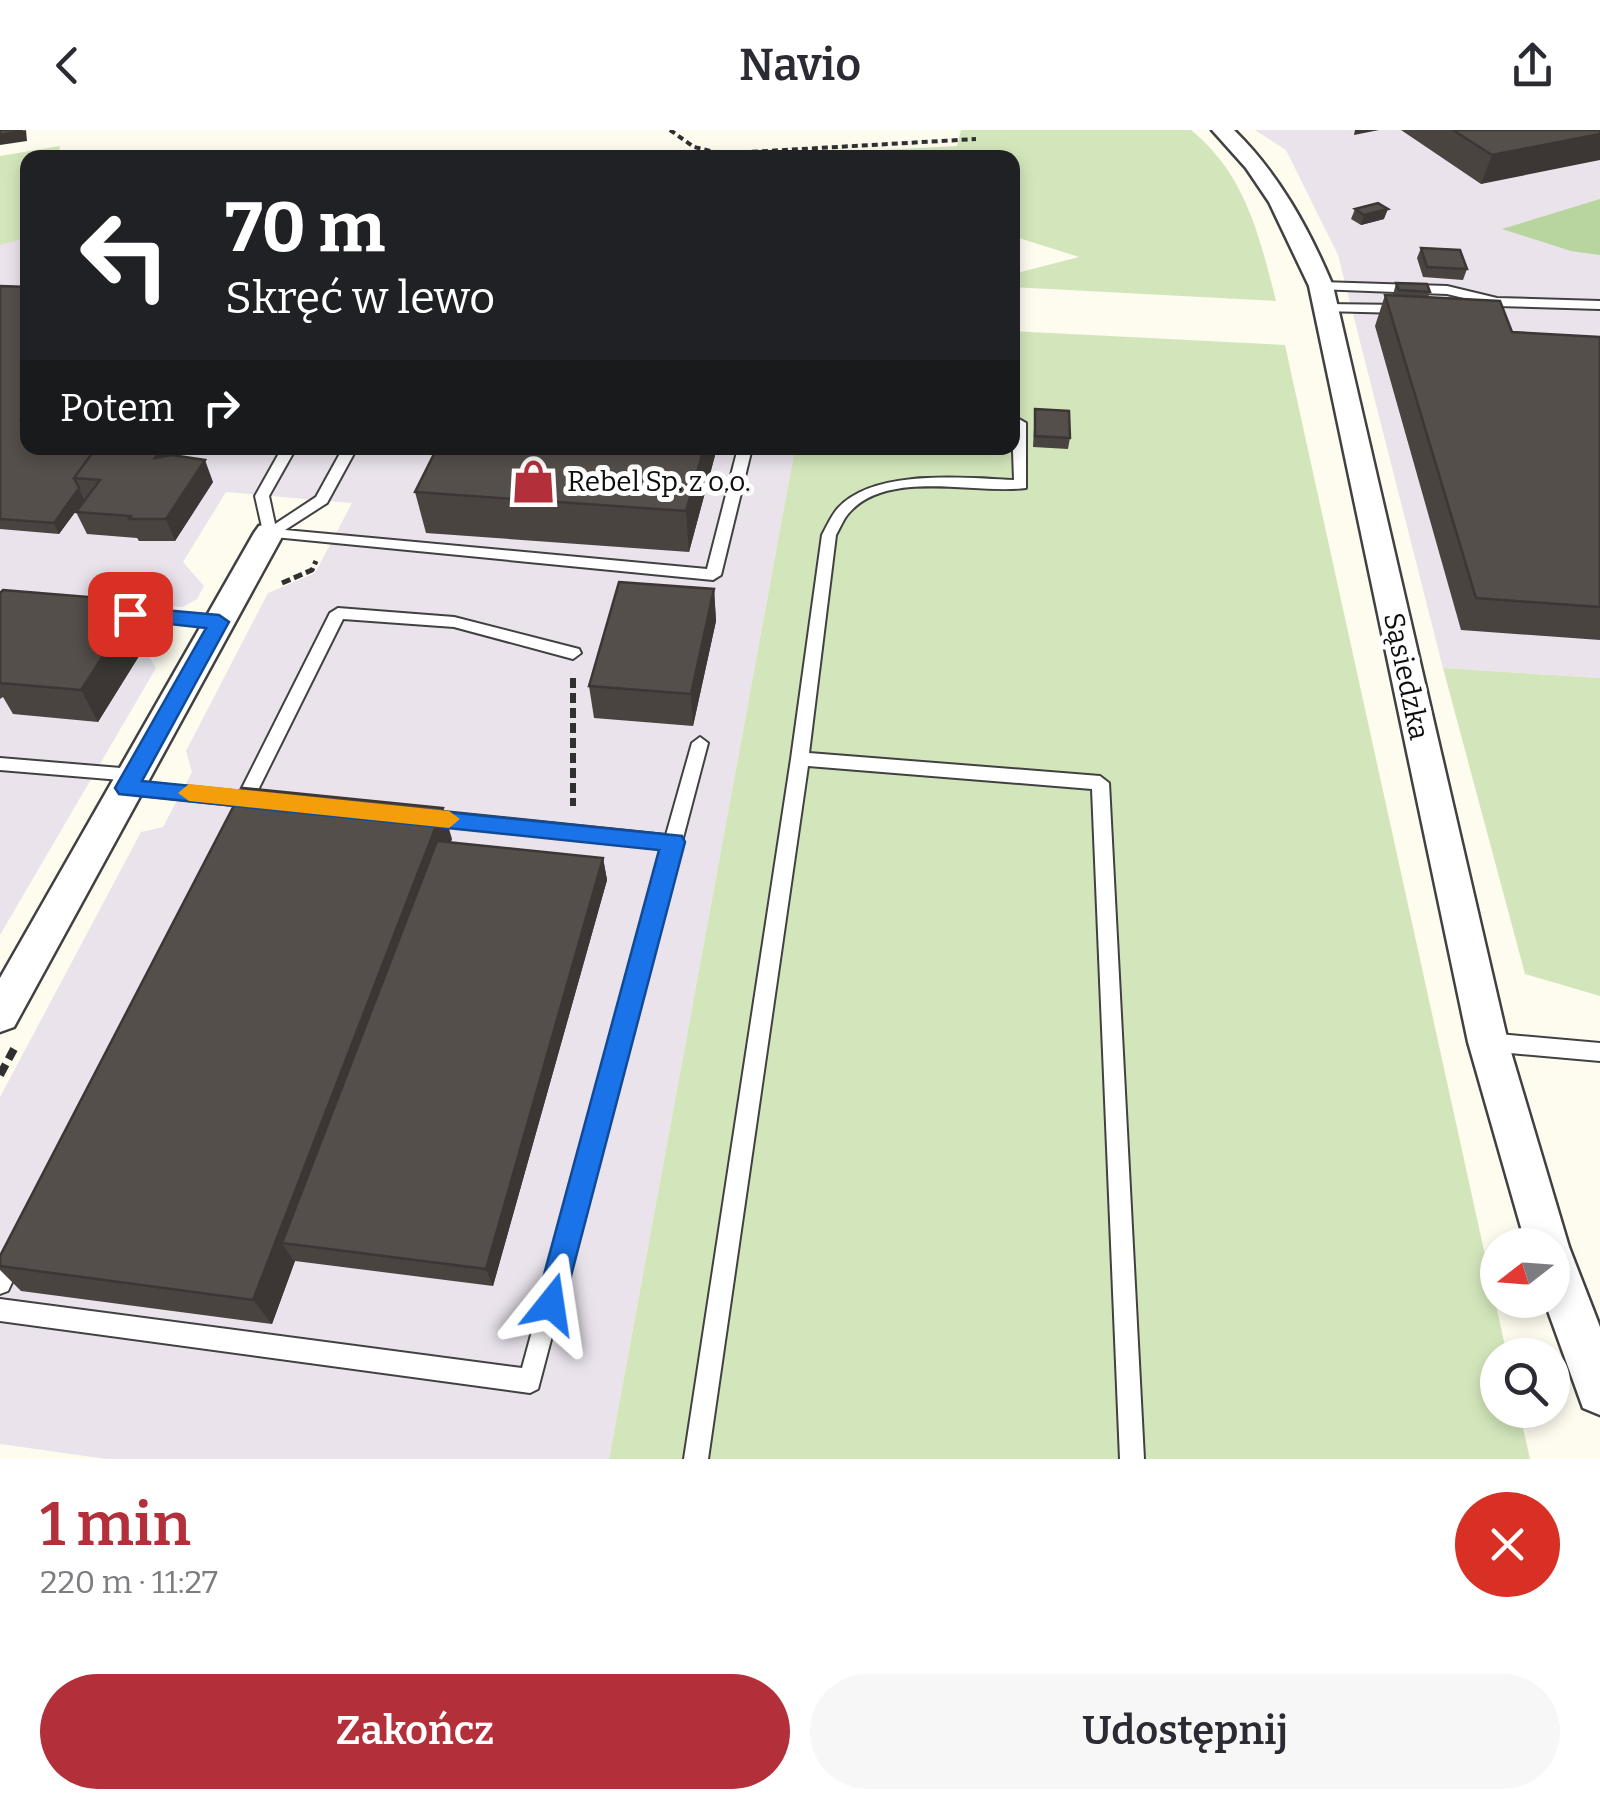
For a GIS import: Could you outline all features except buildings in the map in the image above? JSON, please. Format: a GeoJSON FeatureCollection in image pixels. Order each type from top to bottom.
{"type":"FeatureCollection","features":[{"type":"Feature","properties":{"kind":"street","name":"Sąsiedzka"},"geometry":{"type":"LineString","coordinates":[[1222,130],[1268,187],[1308,251],[1324,297],[1488,1042],[1543,1228]]}},
{"type":"Feature","properties":{"kind":"street"},"geometry":{"type":"LineString","coordinates":[[0,1015],[270,533]]}},
{"type":"Feature","properties":{"kind":"street"},"geometry":{"type":"LineString","coordinates":[[1570,1308],[1600,1390]]}},
{"type":"Feature","properties":{"kind":"lane"},"geometry":{"type":"LineString","coordinates":[[1324,297],[1447,290],[1497,302],[1600,305]]}},
{"type":"Feature","properties":{"kind":"lane"},"geometry":{"type":"LineString","coordinates":[[1324,297],[1420,310]]}},
{"type":"Feature","properties":{"kind":"lane"},"geometry":{"type":"LineString","coordinates":[[1458,310],[1497,302]]}},
{"type":"Feature","properties":{"kind":"lane"},"geometry":{"type":"LineString","coordinates":[[270,533],[262,496],[285,455]]}},
{"type":"Feature","properties":{"kind":"lane"},"geometry":{"type":"LineString","coordinates":[[270,533],[322,500],[346,455]]}},
{"type":"Feature","properties":{"kind":"lane"},"geometry":{"type":"LineString","coordinates":[[270,533],[713,575],[742,455]]}},
{"type":"Feature","properties":{"kind":"lane"},"geometry":{"type":"LineString","coordinates":[[696,1459],[800,759],[829,535],[846,508],[879,491],[938,482],[1021,485],[1020,455]]}},
{"type":"Feature","properties":{"kind":"lane"},"geometry":{"type":"LineString","coordinates":[[109,613],[219,622]]}},
{"type":"Feature","properties":{"kind":"lane"},"geometry":{"type":"LineString","coordinates":[[229,831],[338,613],[454,622],[573,653]]}},
{"type":"Feature","properties":{"kind":"lane"},"geometry":{"type":"LineString","coordinates":[[0,1310],[530,1380],[700,743]]}},
{"type":"Feature","properties":{"kind":"lane"},"geometry":{"type":"LineString","coordinates":[[800,759],[1100,783],[1132,1459]]}},
{"type":"Feature","properties":{"kind":"lane"},"geometry":{"type":"LineString","coordinates":[[0,764],[278,802]]}},
{"type":"Feature","properties":{"kind":"lane"},"geometry":{"type":"LineString","coordinates":[[414,816],[673,842]]}},
{"type":"Feature","properties":{"kind":"lane"},"geometry":{"type":"LineString","coordinates":[[1488,1042],[1600,1052]]}},
{"type":"Feature","properties":{"kind":"lane"},"geometry":{"type":"LineString","coordinates":[[0,1283],[26,1231]]}},
{"type":"Feature","properties":{"kind":"path"},"geometry":{"type":"LineString","coordinates":[[670,130],[694,147],[713,150]]}},
{"type":"Feature","properties":{"kind":"path"},"geometry":{"type":"LineString","coordinates":[[781,150],[976,138]]}},
{"type":"Feature","properties":{"kind":"path"},"geometry":{"type":"LineString","coordinates":[[573,653],[573,832]]}},
{"type":"Feature","properties":{"kind":"shaded area"},"geometry":{"type":"Polygon","coordinates":[[[1255,130],[1600,130],[1600,678],[1443,668],[1338,255],[1286,150],[1255,130]]]}},
{"type":"Feature","properties":{"kind":"shaded area"},"geometry":{"type":"Polygon","coordinates":[[[20,240],[20,455],[794,455],[609,1459],[107,1459],[0,1444],[0,1097],[141,832],[163,827],[192,772],[186,751],[268,593],[315,573],[352,503],[226,492],[183,562],[204,586],[197,599],[183,607],[170,606],[155,630],[152,637],[164,638],[157,649],[145,649],[156,668],[0,935],[0,245],[20,240]]]}},
{"type":"Feature","properties":{"kind":"green space"},"geometry":{"type":"Polygon","coordinates":[[[961,130],[1191,130],[1238,186],[1256,230],[1276,301],[1020,287],[1020,272],[1079,257],[1020,238],[1020,150],[883,150],[957,146],[961,130]]]}},
{"type":"Feature","properties":{"kind":"green space"},"geometry":{"type":"Polygon","coordinates":[[[20,153],[20,240],[0,245],[0,156],[20,153]]]}},
{"type":"Feature","properties":{"kind":"green space"},"geometry":{"type":"Polygon","coordinates":[[[1600,199],[1600,255],[1571,251],[1502,229],[1600,199]]]}},
{"type":"Feature","properties":{"kind":"green space"},"geometry":{"type":"Polygon","coordinates":[[[1020,331],[1285,345],[1480,1232],[1480,1318],[1499,1318],[1503,1338],[1480,1338],[1480,1428],[1523,1428],[1530,1459],[609,1459],[794,455],[1020,455],[1020,331]]]}},
{"type":"Feature","properties":{"kind":"green space"},"geometry":{"type":"Polygon","coordinates":[[[1443,668],[1600,678],[1600,996],[1525,974],[1443,668]]]}},
{"type":"Feature","properties":{"kind":"slow traffic"},"geometry":{"type":"LineString","coordinates":[[189,793],[449,819]]}},
{"type":"Feature","properties":{"kind":"place","name":"Rebel Sp. z o.o."},"geometry":{"type":"Point","coordinates":[534,481]}},
{"type":"Feature","properties":{"kind":"route"},"geometry":{"type":"LineString","coordinates":[[130,614],[219,622],[127,788],[673,842],[551,1304]]}}]}
